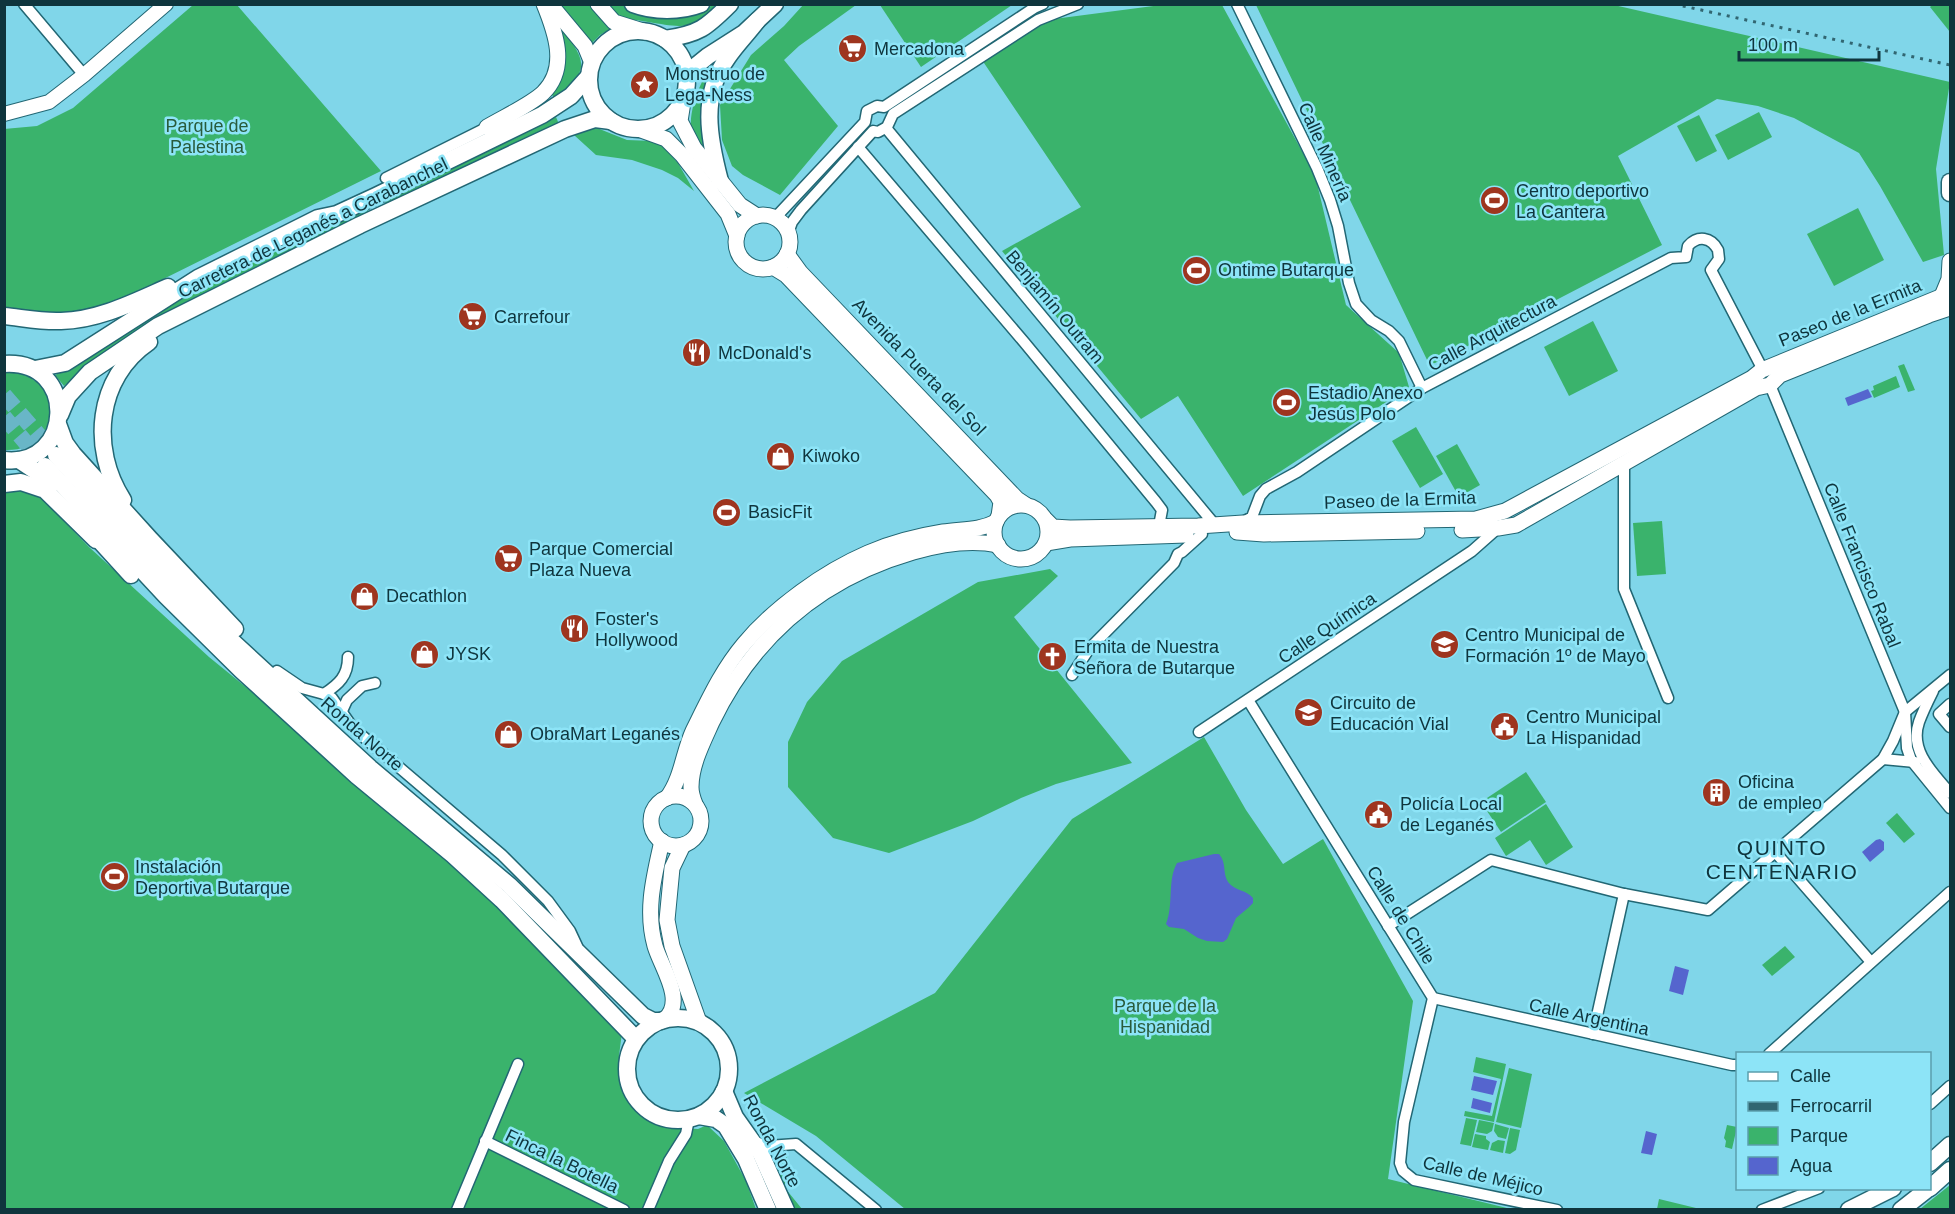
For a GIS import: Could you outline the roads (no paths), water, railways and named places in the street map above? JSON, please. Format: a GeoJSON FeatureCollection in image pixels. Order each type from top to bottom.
{"type":"FeatureCollection","features":[{"type":"Feature","properties":{"kind":"main road"},"geometry":{"type":"LineString","coordinates":[[487,127],[545,92],[552,80],[558,62],[557,45],[544,4]]}},
{"type":"Feature","properties":{"kind":"main road"},"geometry":{"type":"LineString","coordinates":[[550,4],[585,46],[591,70],[592,97],[596,106],[611,121],[666,139],[682,155],[728,214],[737,236],[737,251],[746,263],[759,269],[774,267],[784,260],[790,247],[788,232],[781,221],[766,215],[757,216],[744,223],[737,236]]}},
{"type":"Feature","properties":{"kind":"main road"},"geometry":{"type":"LineString","coordinates":[[598,4],[614,22],[665,39],[675,48],[683,60],[687,73],[680,121],[684,131],[720,182],[740,205],[757,216]]}},
{"type":"Feature","properties":{"kind":"main road"},"geometry":{"type":"LineString","coordinates":[[633,4],[671,10],[701,4]]}},
{"type":"Feature","properties":{"kind":"main road"},"geometry":{"type":"LineString","coordinates":[[665,39],[696,33],[730,4]]}},
{"type":"Feature","properties":{"kind":"main road"},"geometry":{"type":"LineString","coordinates":[[687,73],[708,56],[744,33],[775,4]]}},
{"type":"Feature","properties":{"kind":"main road"},"geometry":{"type":"LineString","coordinates":[[720,182],[708,120],[713,90],[716,79],[728,57],[757,21]]}},
{"type":"Feature","properties":{"kind":"main road"},"geometry":{"type":"LineString","coordinates":[[591,70],[602,47],[618,36],[636,31],[646,32]]}},
{"type":"Feature","properties":{"kind":"main road","name":"Carretera de Leganés a Carabanchel"},"geometry":{"type":"LineString","coordinates":[[35,369],[65,363],[198,278],[318,218],[337,214],[542,115],[571,96],[591,70]]}},
{"type":"Feature","properties":{"kind":"main road"},"geometry":{"type":"LineString","coordinates":[[640,130],[670,119],[682,102]]}},
{"type":"Feature","properties":{"kind":"main road","name":"Carretera de Leganés a Carabanchel"},"geometry":{"type":"LineString","coordinates":[[12,460],[33,456],[44,448],[53,437],[68,396],[90,372],[158,326],[360,225],[565,129],[595,119],[611,121]]}},
{"type":"Feature","properties":{"kind":"main road"},"geometry":{"type":"LineString","coordinates":[[318,218],[333,207],[386,178]]}},
{"type":"Feature","properties":{"kind":"main road"},"geometry":{"type":"LineString","coordinates":[[1950,182],[1950,200]]}},
{"type":"Feature","properties":{"kind":"main road","name":"Avenida Puerta del Sol"},"geometry":{"type":"LineString","coordinates":[[787,254],[800,272],[1017,499],[1026,505]]}},
{"type":"Feature","properties":{"kind":"main road"},"geometry":{"type":"LineString","coordinates":[[1948,299],[1950,261]]}},
{"type":"Feature","properties":{"kind":"main road","name":"Avenida Puerta del Sol"},"geometry":{"type":"LineString","coordinates":[[774,267],[786,275],[990,488],[1001,502],[998,519]]}},
{"type":"Feature","properties":{"kind":"main road"},"geometry":{"type":"LineString","coordinates":[[4,316],[61,321],[91,316],[120,308],[181,282],[198,278]]}},
{"type":"Feature","properties":{"kind":"main road","name":"Paseo de la Ermita"},"geometry":{"type":"LineString","coordinates":[[1195,532],[1215,525],[1243,523],[1476,519],[1505,511],[1765,378],[1948,299]]}},
{"type":"Feature","properties":{"kind":"main road"},"geometry":{"type":"LineString","coordinates":[[188,580],[180,566],[139,521],[122,498],[105,464],[102,421],[112,387],[120,371],[137,351],[206,301]]}},
{"type":"Feature","properties":{"kind":"main road"},"geometry":{"type":"LineString","coordinates":[[8,362],[35,369],[44,376],[56,394],[65,443],[188,580],[277,671],[417,798],[446,831]]}},
{"type":"Feature","properties":{"kind":"main road","name":"Paseo de la Ermita"},"geometry":{"type":"LineString","coordinates":[[1046,520],[1053,526],[1070,528],[1195,532],[1246,531],[1264,534],[1464,530],[1516,525],[1749,392],[1765,378]]}},
{"type":"Feature","properties":{"kind":"main road","name":"Ronda Norte"},"geometry":{"type":"LineString","coordinates":[[12,460],[37,472],[170,614],[224,662],[241,670]]}},
{"type":"Feature","properties":{"kind":"main road","name":"Ronda Norte"},"geometry":{"type":"LineString","coordinates":[[694,1117],[711,1108],[724,1092],[729,1072],[726,1052],[716,1034],[699,1022],[682,1018],[653,1021],[643,1016],[509,885],[370,768],[234,643],[50,460],[166,596],[241,670],[357,776],[453,855],[502,900],[629,1030],[636,1039],[628,1059],[629,1085],[636,1098],[647,1109],[660,1117],[674,1120],[694,1117],[716,1119],[726,1126],[746,1159],[768,1209]]}},
{"type":"Feature","properties":{"kind":"main road"},"geometry":{"type":"LineString","coordinates":[[4,484],[21,482],[45,490],[78,524],[108,550]]}},
{"type":"Feature","properties":{"kind":"main road"},"geometry":{"type":"LineString","coordinates":[[683,845],[669,845],[662,842],[654,831],[652,818],[656,806],[667,798],[676,786],[690,738],[715,686],[744,644],[780,609],[819,579],[868,553],[903,541],[942,532],[984,528],[1011,507],[1026,505],[1034,508],[1046,520],[1048,532],[1046,543],[1038,553],[1024,558],[1009,555],[998,545],[995,537],[998,519]]}},
{"type":"Feature","properties":{"kind":"main road","name":"Paseo de la Ermita"},"geometry":{"type":"LineString","coordinates":[[1046,543],[1160,531]]}},
{"type":"Feature","properties":{"kind":"main road"},"geometry":{"type":"LineString","coordinates":[[699,1022],[672,946],[667,920],[672,868],[683,845],[696,836],[700,828],[699,812],[690,788],[693,774],[702,743],[724,696],[752,656],[781,624],[815,596],[856,573],[893,558],[930,547],[974,542],[998,545]]}},
{"type":"Feature","properties":{"kind":"main road"},"geometry":{"type":"LineString","coordinates":[[667,798],[682,797],[695,804]]}},
{"type":"Feature","properties":{"kind":"main road"},"geometry":{"type":"LineString","coordinates":[[636,1039],[651,1025],[671,1014],[674,1006],[671,985],[656,948],[650,921],[651,889],[662,842]]}},
{"type":"Feature","properties":{"kind":"main road","name":"Ronda Norte"},"geometry":{"type":"LineString","coordinates":[[724,1092],[735,1117],[761,1154],[786,1209]]}},
{"type":"Feature","properties":{"kind":"main road"},"geometry":{"type":"LineString","coordinates":[[1931,1161],[1950,1145]]}},
{"type":"Feature","properties":{"kind":"main road"},"geometry":{"type":"LineString","coordinates":[[1931,1186],[1950,1170]]}},
{"type":"Feature","properties":{"kind":"main road"},"geometry":{"type":"LineString","coordinates":[[1849,1209],[1889,1190]]}},
{"type":"Feature","properties":{"kind":"main road"},"geometry":{"type":"LineString","coordinates":[[1901,1209],[1926,1190]]}},
{"type":"Feature","properties":{"kind":"street"},"geometry":{"type":"LineString","coordinates":[[24,4],[84,75]]}},
{"type":"Feature","properties":{"kind":"street"},"geometry":{"type":"LineString","coordinates":[[4,114],[49,102],[166,4]]}},
{"type":"Feature","properties":{"kind":"street"},"geometry":{"type":"LineString","coordinates":[[882,107],[1043,4]]}},
{"type":"Feature","properties":{"kind":"street"},"geometry":{"type":"LineString","coordinates":[[865,122],[868,128],[878,132],[1038,20],[1078,4]]}},
{"type":"Feature","properties":{"kind":"street","name":"Calle Minería"},"geometry":{"type":"LineString","coordinates":[[1237,4],[1317,168],[1330,200],[1356,304],[1371,320],[1389,331],[1399,341],[1422,388]]}},
{"type":"Feature","properties":{"kind":"street","name":"Calle Minería"},"geometry":{"type":"LineString","coordinates":[[1244,4],[1244,20]]}},
{"type":"Feature","properties":{"kind":"street"},"geometry":{"type":"LineString","coordinates":[[775,218],[865,122],[867,111],[877,106],[882,107],[888,112],[888,123]]}},
{"type":"Feature","properties":{"kind":"street"},"geometry":{"type":"LineString","coordinates":[[386,178],[504,120],[542,115]]}},
{"type":"Feature","properties":{"kind":"street","name":"Benjamín Outram"},"geometry":{"type":"LineString","coordinates":[[888,123],[1215,525]]}},
{"type":"Feature","properties":{"kind":"street"},"geometry":{"type":"LineString","coordinates":[[788,232],[798,214],[873,131]]}},
{"type":"Feature","properties":{"kind":"street"},"geometry":{"type":"LineString","coordinates":[[858,147],[1156,502],[1162,510],[1160,531],[1174,544],[1178,554]]}},
{"type":"Feature","properties":{"kind":"street","name":"Calle Francisco Rabal"},"geometry":{"type":"LineString","coordinates":[[1686,257],[1687,249],[1692,242],[1699,239],[1708,240],[1716,245],[1719,254],[1717,263],[1711,270],[1765,378],[1905,712],[1907,748],[1911,760]]}},
{"type":"Feature","properties":{"kind":"street","name":"Calle Arquitectura"},"geometry":{"type":"LineString","coordinates":[[1243,523],[1252,517],[1260,496],[1266,489],[1297,472],[1422,388],[1671,258],[1686,257]]}},
{"type":"Feature","properties":{"kind":"street"},"geometry":{"type":"LineString","coordinates":[[1624,462],[1624,589],[1668,698]]}},
{"type":"Feature","properties":{"kind":"street"},"geometry":{"type":"LineString","coordinates":[[1072,675],[1089,649],[1174,563],[1195,532],[1200,516],[1199,506]]}},
{"type":"Feature","properties":{"kind":"street","name":"Calle Química"},"geometry":{"type":"LineString","coordinates":[[1199,732],[1472,551],[1498,528]]}},
{"type":"Feature","properties":{"kind":"street"},"geometry":{"type":"LineString","coordinates":[[1464,530],[1473,535],[1475,541],[1472,551]]}},
{"type":"Feature","properties":{"kind":"street"},"geometry":{"type":"LineString","coordinates":[[324,694],[345,675],[348,669],[348,657]]}},
{"type":"Feature","properties":{"kind":"street"},"geometry":{"type":"LineString","coordinates":[[277,671],[302,688],[324,694],[336,702],[353,728],[502,855],[548,901],[570,931],[582,957]]}},
{"type":"Feature","properties":{"kind":"street"},"geometry":{"type":"LineString","coordinates":[[1388,926],[1491,860],[1624,894],[1708,910],[1883,759],[1905,712],[1950,675]]}},
{"type":"Feature","properties":{"kind":"street"},"geometry":{"type":"LineString","coordinates":[[342,711],[347,700],[362,686],[375,683]]}},
{"type":"Feature","properties":{"kind":"street"},"geometry":{"type":"LineString","coordinates":[[1934,688],[1918,724],[1917,742],[1927,766],[1950,793]]}},
{"type":"Feature","properties":{"kind":"street","name":"Calle de Chile"},"geometry":{"type":"LineString","coordinates":[[1248,700],[1433,998]]}},
{"type":"Feature","properties":{"kind":"street"},"geometry":{"type":"LineString","coordinates":[[1950,704],[1939,714],[1950,727]]}},
{"type":"Feature","properties":{"kind":"street"},"geometry":{"type":"LineString","coordinates":[[1905,712],[1918,724]]}},
{"type":"Feature","properties":{"kind":"street"},"geometry":{"type":"LineString","coordinates":[[1883,759],[1911,760],[1927,766]]}},
{"type":"Feature","properties":{"kind":"street"},"geometry":{"type":"LineString","coordinates":[[1911,760],[1950,808]]}},
{"type":"Feature","properties":{"kind":"street"},"geometry":{"type":"LineString","coordinates":[[1776,853],[1871,962]]}},
{"type":"Feature","properties":{"kind":"street"},"geometry":{"type":"LineString","coordinates":[[1769,1052],[1950,892]]}},
{"type":"Feature","properties":{"kind":"street"},"geometry":{"type":"LineString","coordinates":[[1593,1034],[1624,894]]}},
{"type":"Feature","properties":{"kind":"street","name":"Calle Argentina"},"geometry":{"type":"LineString","coordinates":[[1433,998],[1736,1065]]}},
{"type":"Feature","properties":{"kind":"street","name":"Calle de Méjico"},"geometry":{"type":"LineString","coordinates":[[1433,998],[1404,1122],[1400,1163],[1403,1171],[1414,1180],[1557,1209]]}},
{"type":"Feature","properties":{"kind":"street","name":"Finca la Botella"},"geometry":{"type":"LineString","coordinates":[[457,1209],[518,1064]]}},
{"type":"Feature","properties":{"kind":"street"},"geometry":{"type":"LineString","coordinates":[[1931,1102],[1950,1086]]}},
{"type":"Feature","properties":{"kind":"street"},"geometry":{"type":"LineString","coordinates":[[648,1209],[669,1161],[694,1117]]}},
{"type":"Feature","properties":{"kind":"street","name":"Finca la Botella"},"geometry":{"type":"LineString","coordinates":[[485,1141],[624,1209]]}},
{"type":"Feature","properties":{"kind":"street"},"geometry":{"type":"LineString","coordinates":[[752,1141],[768,1146],[796,1144],[876,1209]]}},
{"type":"Feature","properties":{"kind":"street"},"geometry":{"type":"LineString","coordinates":[[768,1171],[772,1157],[781,1145]]}},
{"type":"Feature","properties":{"kind":"street"},"geometry":{"type":"LineString","coordinates":[[1762,1209],[1814,1190]]}},
{"type":"Feature","properties":{"kind":"water"},"geometry":{"type":"Polygon","coordinates":[[[1868,389],[1872,397],[1848,406],[1845,398],[1868,389]]]}},
{"type":"Feature","properties":{"kind":"water"},"geometry":{"type":"Polygon","coordinates":[[[1880,839],[1884,842],[1884,850],[1870,862],[1862,852],[1880,839]]]}},
{"type":"Feature","properties":{"kind":"water"},"geometry":{"type":"Polygon","coordinates":[[[1219,854],[1221,857],[1228,882],[1253,898],[1253,903],[1236,918],[1227,939],[1223,942],[1207,941],[1184,929],[1169,927],[1166,924],[1170,909],[1172,877],[1177,863],[1219,854]]]}},
{"type":"Feature","properties":{"kind":"water"},"geometry":{"type":"Polygon","coordinates":[[[1675,966],[1689,970],[1683,995],[1669,991],[1675,966]]]}},
{"type":"Feature","properties":{"kind":"water"},"geometry":{"type":"Polygon","coordinates":[[[1474,1076],[1497,1081],[1493,1095],[1471,1090],[1474,1076]]]}},
{"type":"Feature","properties":{"kind":"water"},"geometry":{"type":"Polygon","coordinates":[[[1473,1098],[1492,1103],[1490,1113],[1471,1108],[1473,1098]]]}},
{"type":"Feature","properties":{"kind":"water"},"geometry":{"type":"Polygon","coordinates":[[[1646,1131],[1657,1134],[1652,1155],[1641,1153],[1646,1131]]]}},
{"type":"Feature","properties":{"kind":"tunnel"},"geometry":{"type":"LineString","coordinates":[[4,395],[55,454]]}},
{"type":"Feature","properties":{"kind":"tunnel"},"geometry":{"type":"LineString","coordinates":[[4,417],[44,464]]}},
{"type":"Feature","properties":{"kind":"railway"},"geometry":{"type":"LineString","coordinates":[[1674,4],[1950,65]]}},
{"type":"Feature","properties":{"kind":"place","name":"Mercadona"},"geometry":{"type":"Point","coordinates":[853,49]}},
{"type":"Feature","properties":{"kind":"place","name":"Monstruo de Lega-Ness"},"geometry":{"type":"Point","coordinates":[644,84]}},
{"type":"Feature","properties":{"kind":"place","name":"Centro deportivo La Cantera"},"geometry":{"type":"Point","coordinates":[1495,201]}},
{"type":"Feature","properties":{"kind":"place","name":"Ontime Butarque"},"geometry":{"type":"Point","coordinates":[1197,270]}},
{"type":"Feature","properties":{"kind":"place","name":"Carrefour"},"geometry":{"type":"Point","coordinates":[473,317]}},
{"type":"Feature","properties":{"kind":"place","name":"McDonald's"},"geometry":{"type":"Point","coordinates":[697,353]}},
{"type":"Feature","properties":{"kind":"place","name":"Estadio Anexo Jesús Polo"},"geometry":{"type":"Point","coordinates":[1287,403]}},
{"type":"Feature","properties":{"kind":"place","name":"Kiwoko"},"geometry":{"type":"Point","coordinates":[781,456]}},
{"type":"Feature","properties":{"kind":"place","name":"BasicFit"},"geometry":{"type":"Point","coordinates":[727,512]}},
{"type":"Feature","properties":{"kind":"place","name":"Parque Comercial Plaza Nueva"},"geometry":{"type":"Point","coordinates":[508,559]}},
{"type":"Feature","properties":{"kind":"place","name":"Decathlon"},"geometry":{"type":"Point","coordinates":[365,596]}},
{"type":"Feature","properties":{"kind":"place","name":"Foster's Hollywood"},"geometry":{"type":"Point","coordinates":[574,629]}},
{"type":"Feature","properties":{"kind":"place","name":"Centro Municipal de Formación 1º de Mayo"},"geometry":{"type":"Point","coordinates":[1444,645]}},
{"type":"Feature","properties":{"kind":"place","name":"JYSK"},"geometry":{"type":"Point","coordinates":[425,654]}},
{"type":"Feature","properties":{"kind":"place","name":"Ermita de Nuestra Señora de Butarque"},"geometry":{"type":"Point","coordinates":[1053,657]}},
{"type":"Feature","properties":{"kind":"place","name":"Circuito de Educación Vial"},"geometry":{"type":"Point","coordinates":[1309,713]}},
{"type":"Feature","properties":{"kind":"place","name":"Centro Municipal La Hispanidad"},"geometry":{"type":"Point","coordinates":[1505,727]}},
{"type":"Feature","properties":{"kind":"place","name":"ObraMart Leganés"},"geometry":{"type":"Point","coordinates":[509,734]}},
{"type":"Feature","properties":{"kind":"place","name":"Oficina de empleo"},"geometry":{"type":"Point","coordinates":[1717,792]}},
{"type":"Feature","properties":{"kind":"place","name":"Policía Local de Leganés"},"geometry":{"type":"Point","coordinates":[1379,814]}},
{"type":"Feature","properties":{"kind":"place","name":"Instalación Deportiva Butarque"},"geometry":{"type":"Point","coordinates":[114,877]}},
{"type":"Feature","properties":{"kind":"district","name":"QUINTO CENTENARIO"},"geometry":{"type":"Point","coordinates":[1782,859]}},
{"type":"Feature","properties":{"kind":"park label","name":"Parque de Palestina"},"geometry":{"type":"Point","coordinates":[207,136]}},
{"type":"Feature","properties":{"kind":"park label","name":"Parque de la Hispanidad"},"geometry":{"type":"Point","coordinates":[1165,1016]}}]}
